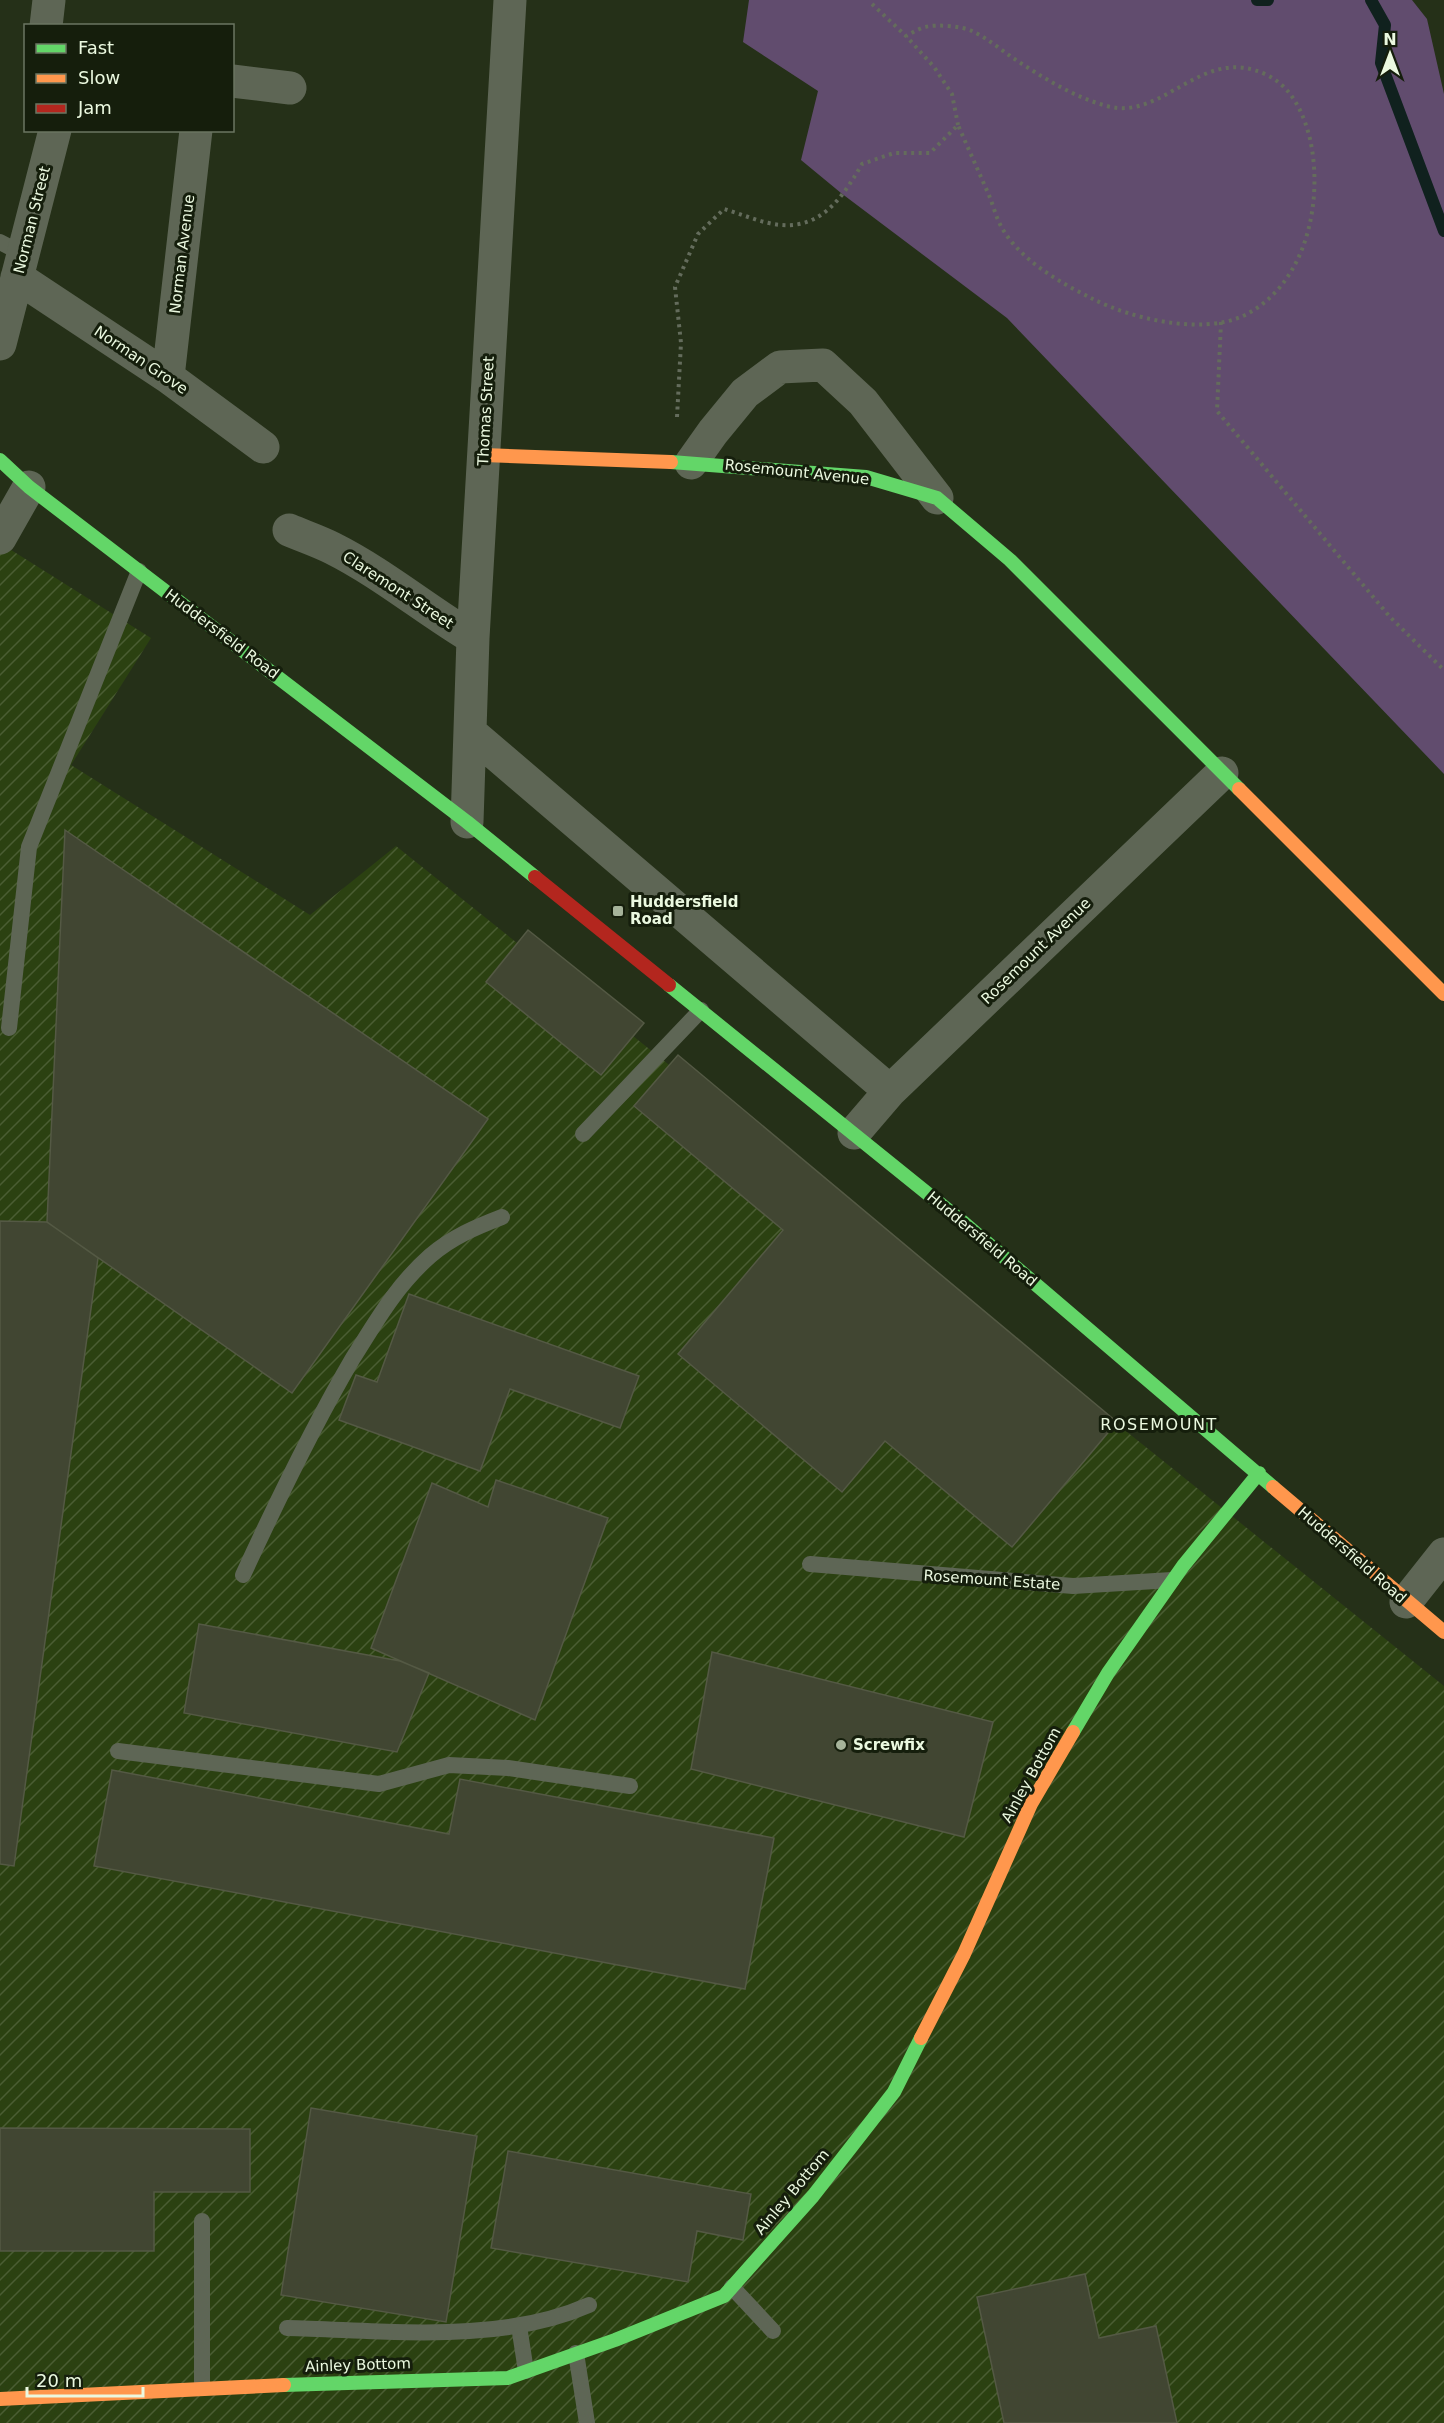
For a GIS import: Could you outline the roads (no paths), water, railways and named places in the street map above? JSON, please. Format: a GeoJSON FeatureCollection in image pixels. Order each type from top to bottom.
{"type":"FeatureCollection","features":[{"type":"Feature","properties":{"kind":"street"},"geometry":{"type":"LineString","coordinates":[[46,24],[49,0]]}},
{"type":"Feature","properties":{"kind":"street","name":"Thomas Street"},"geometry":{"type":"LineString","coordinates":[[467,822],[473,638],[510,0]]}},
{"type":"Feature","properties":{"kind":"street"},"geometry":{"type":"LineString","coordinates":[[234,81],[290,88]]}},
{"type":"Feature","properties":{"kind":"street","name":"Norman Street"},"geometry":{"type":"LineString","coordinates":[[0,344],[14,258],[54,132]]}},
{"type":"Feature","properties":{"kind":"street","name":"Norman Avenue"},"geometry":{"type":"LineString","coordinates":[[168,377],[196,132]]}},
{"type":"Feature","properties":{"kind":"street","name":"Norman Grove"},"geometry":{"type":"LineString","coordinates":[[14,258],[263,447]]}},
{"type":"Feature","properties":{"kind":"street","name":"Rosemount Avenue"},"geometry":{"type":"LineString","coordinates":[[680,462],[713,432],[745,393],[780,367],[823,365],[862,402],[937,498],[1010,560],[1444,994]]}},
{"type":"Feature","properties":{"kind":"street","name":"Rosemount Avenue"},"geometry":{"type":"LineString","coordinates":[[484,455],[680,462],[866,477],[937,498]]}},
{"type":"Feature","properties":{"kind":"street","name":"Huddersfield Road"},"geometry":{"type":"LineString","coordinates":[[0,460],[29,487],[467,822],[854,1133],[1444,1632]]}},
{"type":"Feature","properties":{"kind":"street"},"geometry":{"type":"LineString","coordinates":[[0,538],[29,487]]}},
{"type":"Feature","properties":{"kind":"street","name":"Claremont Street"},"geometry":{"type":"LineString","coordinates":[[289,531],[333,548],[473,638]]}},
{"type":"Feature","properties":{"kind":"street"},"geometry":{"type":"LineString","coordinates":[[470,732],[890,1091]]}},
{"type":"Feature","properties":{"kind":"street","name":"Rosemount Avenue"},"geometry":{"type":"LineString","coordinates":[[854,1133],[890,1091],[1222,773]]}},
{"type":"Feature","properties":{"kind":"street","name":"Ainley Bottom"},"geometry":{"type":"LineString","coordinates":[[0,2399],[202,2388],[508,2378],[724,2296],[813,2196],[894,2092],[964,1954],[1031,1804],[1108,1673],[1173,1580],[1258,1473]]}},
{"type":"Feature","properties":{"kind":"street"},"geometry":{"type":"LineString","coordinates":[[1406,1602],[1444,1554]]}},
{"type":"Feature","properties":{"kind":"lane"},"geometry":{"type":"LineString","coordinates":[[9,1028],[29,847],[139,571]]}},
{"type":"Feature","properties":{"kind":"lane"},"geometry":{"type":"LineString","coordinates":[[583,1134],[701,1010]]}},
{"type":"Feature","properties":{"kind":"lane"},"geometry":{"type":"LineString","coordinates":[[243,1575],[284,1488],[335,1389],[390,1297],[430,1256],[463,1232],[502,1217]]}},
{"type":"Feature","properties":{"kind":"lane","name":"Rosemount Estate"},"geometry":{"type":"LineString","coordinates":[[810,1564],[1072,1586],[1173,1580]]}},
{"type":"Feature","properties":{"kind":"lane"},"geometry":{"type":"LineString","coordinates":[[118,1751],[379,1784],[449,1765],[508,1768],[630,1786]]}},
{"type":"Feature","properties":{"kind":"lane"},"geometry":{"type":"LineString","coordinates":[[202,2221],[202,2388]]}},
{"type":"Feature","properties":{"kind":"lane"},"geometry":{"type":"LineString","coordinates":[[732,2287],[773,2331]]}},
{"type":"Feature","properties":{"kind":"lane"},"geometry":{"type":"LineString","coordinates":[[287,2328],[446,2331],[519,2326],[561,2317],[590,2305]]}},
{"type":"Feature","properties":{"kind":"lane"},"geometry":{"type":"LineString","coordinates":[[519,2326],[526,2371]]}},
{"type":"Feature","properties":{"kind":"lane"},"geometry":{"type":"LineString","coordinates":[[576,2353],[586,2423]]}},
{"type":"Feature","properties":{"kind":"waterway"},"geometry":{"type":"LineString","coordinates":[[1257,0],[1268,0]]}},
{"type":"Feature","properties":{"kind":"waterway"},"geometry":{"type":"LineString","coordinates":[[1371,0],[1385,25],[1381,63],[1444,231]]}},
{"type":"Feature","properties":{"kind":"place","name":"Huddersfield Road"},"geometry":{"type":"Point","coordinates":[618,911]}},
{"type":"Feature","properties":{"kind":"place","name":"Screwfix"},"geometry":{"type":"Point","coordinates":[841,1745]}},
{"type":"Feature","properties":{"kind":"district","name":"ROSEMOUNT"},"geometry":{"type":"Point","coordinates":[1159,1424]}}]}
